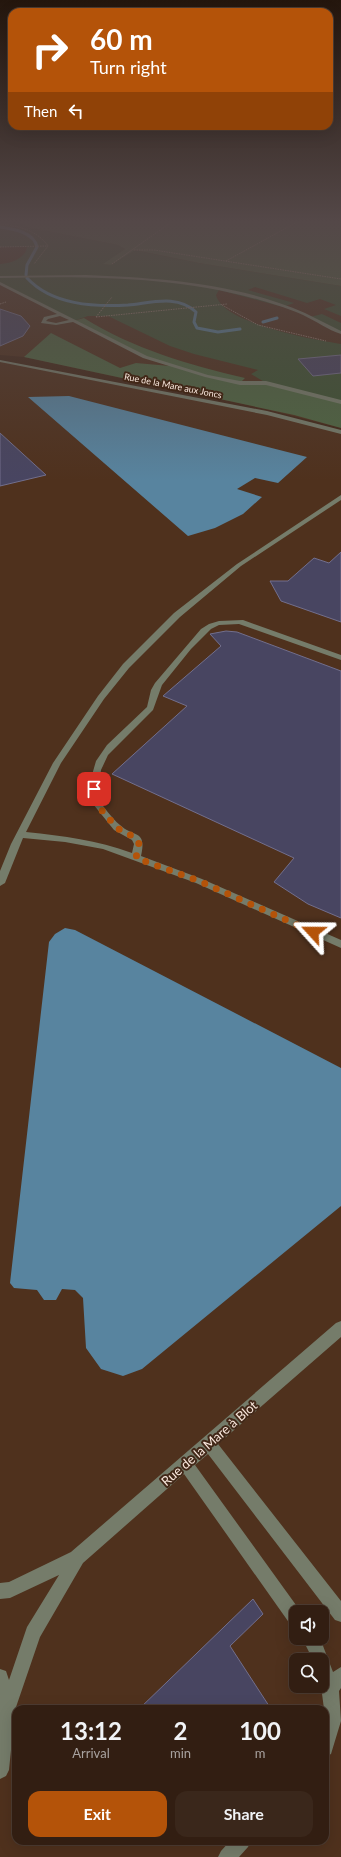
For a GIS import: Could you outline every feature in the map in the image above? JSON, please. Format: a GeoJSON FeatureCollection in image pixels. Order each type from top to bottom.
{"type":"FeatureCollection","features":[{"type":"Feature","properties":{"kind":"street"},"geometry":{"type":"LineString","coordinates":[[49,308],[145,357],[172,366],[240,383],[266,383],[341,402]]}},
{"type":"Feature","properties":{"kind":"street"},"geometry":{"type":"LineString","coordinates":[[285,308],[341,333]]}},
{"type":"Feature","properties":{"kind":"street"},"geometry":{"type":"LineString","coordinates":[[61,314],[46,318],[43,322],[56,324],[73,321]]}},
{"type":"Feature","properties":{"kind":"street","name":"Rue de la Mare aux Joncs"},"geometry":{"type":"LineString","coordinates":[[0,361],[267,413],[341,432]]}},
{"type":"Feature","properties":{"kind":"street"},"geometry":{"type":"LineString","coordinates":[[0,883],[20,835],[57,763],[81,727],[126,666],[177,615],[239,565],[341,497]]}},
{"type":"Feature","properties":{"kind":"street"},"geometry":{"type":"LineString","coordinates":[[136,858],[139,844],[136,838],[117,828],[93,800],[94,779],[101,760],[108,750],[140,721],[152,706],[155,690],[179,659],[207,628],[226,622],[240,622],[341,658]]}},
{"type":"Feature","properties":{"kind":"street"},"geometry":{"type":"LineString","coordinates":[[20,835],[65,839],[104,846],[199,881],[341,944]]}},
{"type":"Feature","properties":{"kind":"street","name":"Rue de la Mare à Blot"},"geometry":{"type":"LineString","coordinates":[[0,1591],[10,1590],[77,1558],[341,1328]]}},
{"type":"Feature","properties":{"kind":"street"},"geometry":{"type":"LineString","coordinates":[[209,1444],[341,1614]]}},
{"type":"Feature","properties":{"kind":"street"},"geometry":{"type":"LineString","coordinates":[[186,1464],[289,1608]]}},
{"type":"Feature","properties":{"kind":"street","name":"Rue de la Mare à Blot"},"geometry":{"type":"LineString","coordinates":[[7,1710],[33,1633],[77,1558]]}},
{"type":"Feature","properties":{"kind":"street"},"geometry":{"type":"LineString","coordinates":[[330,1688],[341,1675]]}},
{"type":"Feature","properties":{"kind":"street"},"geometry":{"type":"LineString","coordinates":[[0,1677],[7,1710],[0,1770]]}},
{"type":"Feature","properties":{"kind":"street"},"geometry":{"type":"LineString","coordinates":[[329,1685],[333,1719],[329,1734]]}},
{"type":"Feature","properties":{"kind":"street"},"geometry":{"type":"LineString","coordinates":[[227,1857],[238,1845]]}},
{"type":"Feature","properties":{"kind":"path"},"geometry":{"type":"LineString","coordinates":[[103,308],[95,317],[190,308]]}},
{"type":"Feature","properties":{"kind":"path"},"geometry":{"type":"LineString","coordinates":[[227,308],[253,323],[280,331],[329,342]]}},
{"type":"Feature","properties":{"kind":"shaded area"},"geometry":{"type":"Polygon","coordinates":[[[0,308],[341,308],[341,428],[265,409],[24,357],[0,355],[0,308]]]}},
{"type":"Feature","properties":{"kind":"shaded area"},"geometry":{"type":"Polygon","coordinates":[[[0,361],[267,413],[341,432],[341,1857],[0,1857],[0,361]]]}},
{"type":"Feature","properties":{"kind":"green space"},"geometry":{"type":"Polygon","coordinates":[[[47,308],[226,308],[235,314],[271,329],[311,339],[341,344],[341,402],[266,383],[251,374],[258,370],[194,354],[170,346],[108,316],[88,316],[73,321],[47,308]]]}},
{"type":"Feature","properties":{"kind":"green space"},"geometry":{"type":"Polygon","coordinates":[[[341,308],[341,316],[324,309],[341,308]]]}},
{"type":"Feature","properties":{"kind":"green space"},"geometry":{"type":"Polygon","coordinates":[[[322,314],[341,323],[341,333],[310,317],[322,314]]]}},
{"type":"Feature","properties":{"kind":"green space"},"geometry":{"type":"Polygon","coordinates":[[[84,318],[122,339],[162,355],[203,368],[245,378],[241,382],[266,383],[341,402],[341,428],[294,415],[24,357],[51,333],[120,368],[136,363],[170,366],[145,357],[73,321],[84,318]]]}},
{"type":"Feature","properties":{"kind":"water"},"geometry":{"type":"Polygon","coordinates":[[[69,396],[307,457],[278,483],[255,478],[237,489],[262,497],[243,514],[215,528],[188,536],[28,397],[69,396]]]}},
{"type":"Feature","properties":{"kind":"water"},"geometry":{"type":"Polygon","coordinates":[[[65,928],[75,930],[341,1068],[341,1206],[142,1369],[123,1376],[101,1369],[86,1348],[83,1298],[75,1290],[62,1289],[56,1300],[44,1300],[37,1290],[14,1288],[10,1283],[49,942],[55,934],[65,928]]]}},
{"type":"Feature","properties":{"kind":"building"},"geometry":{"type":"Polygon","coordinates":[[[0,309],[21,316],[30,326],[23,336],[0,346],[0,309]]]}},
{"type":"Feature","properties":{"kind":"building"},"geometry":{"type":"Polygon","coordinates":[[[341,355],[341,373],[313,376],[298,359],[341,355]]]}},
{"type":"Feature","properties":{"kind":"building"},"geometry":{"type":"Polygon","coordinates":[[[0,433],[46,475],[0,486],[0,433]]]}},
{"type":"Feature","properties":{"kind":"building"},"geometry":{"type":"Polygon","coordinates":[[[341,552],[341,622],[281,601],[270,581],[288,581],[314,558],[329,563],[341,552]]]}},
{"type":"Feature","properties":{"kind":"building"},"geometry":{"type":"Polygon","coordinates":[[[226,631],[237,632],[341,671],[341,918],[308,904],[274,882],[294,858],[112,774],[187,706],[163,696],[221,646],[210,634],[226,631]]]}},
{"type":"Feature","properties":{"kind":"building"},"geometry":{"type":"Polygon","coordinates":[[[253,1599],[263,1614],[230,1646],[268,1705],[143,1705],[253,1599]]]}},
{"type":"Feature","properties":{"kind":"waterway"},"geometry":{"type":"LineString","coordinates":[[191,308],[196,312],[194,322],[197,328],[218,332],[240,329]]}},
{"type":"Feature","properties":{"kind":"waterway"},"geometry":{"type":"LineString","coordinates":[[263,322],[277,318]]}},
{"type":"Feature","properties":{"kind":"route"},"geometry":{"type":"LineString","coordinates":[[94,789],[93,800],[117,828],[136,838],[139,844],[136,858],[199,881],[313,932]]}}]}
